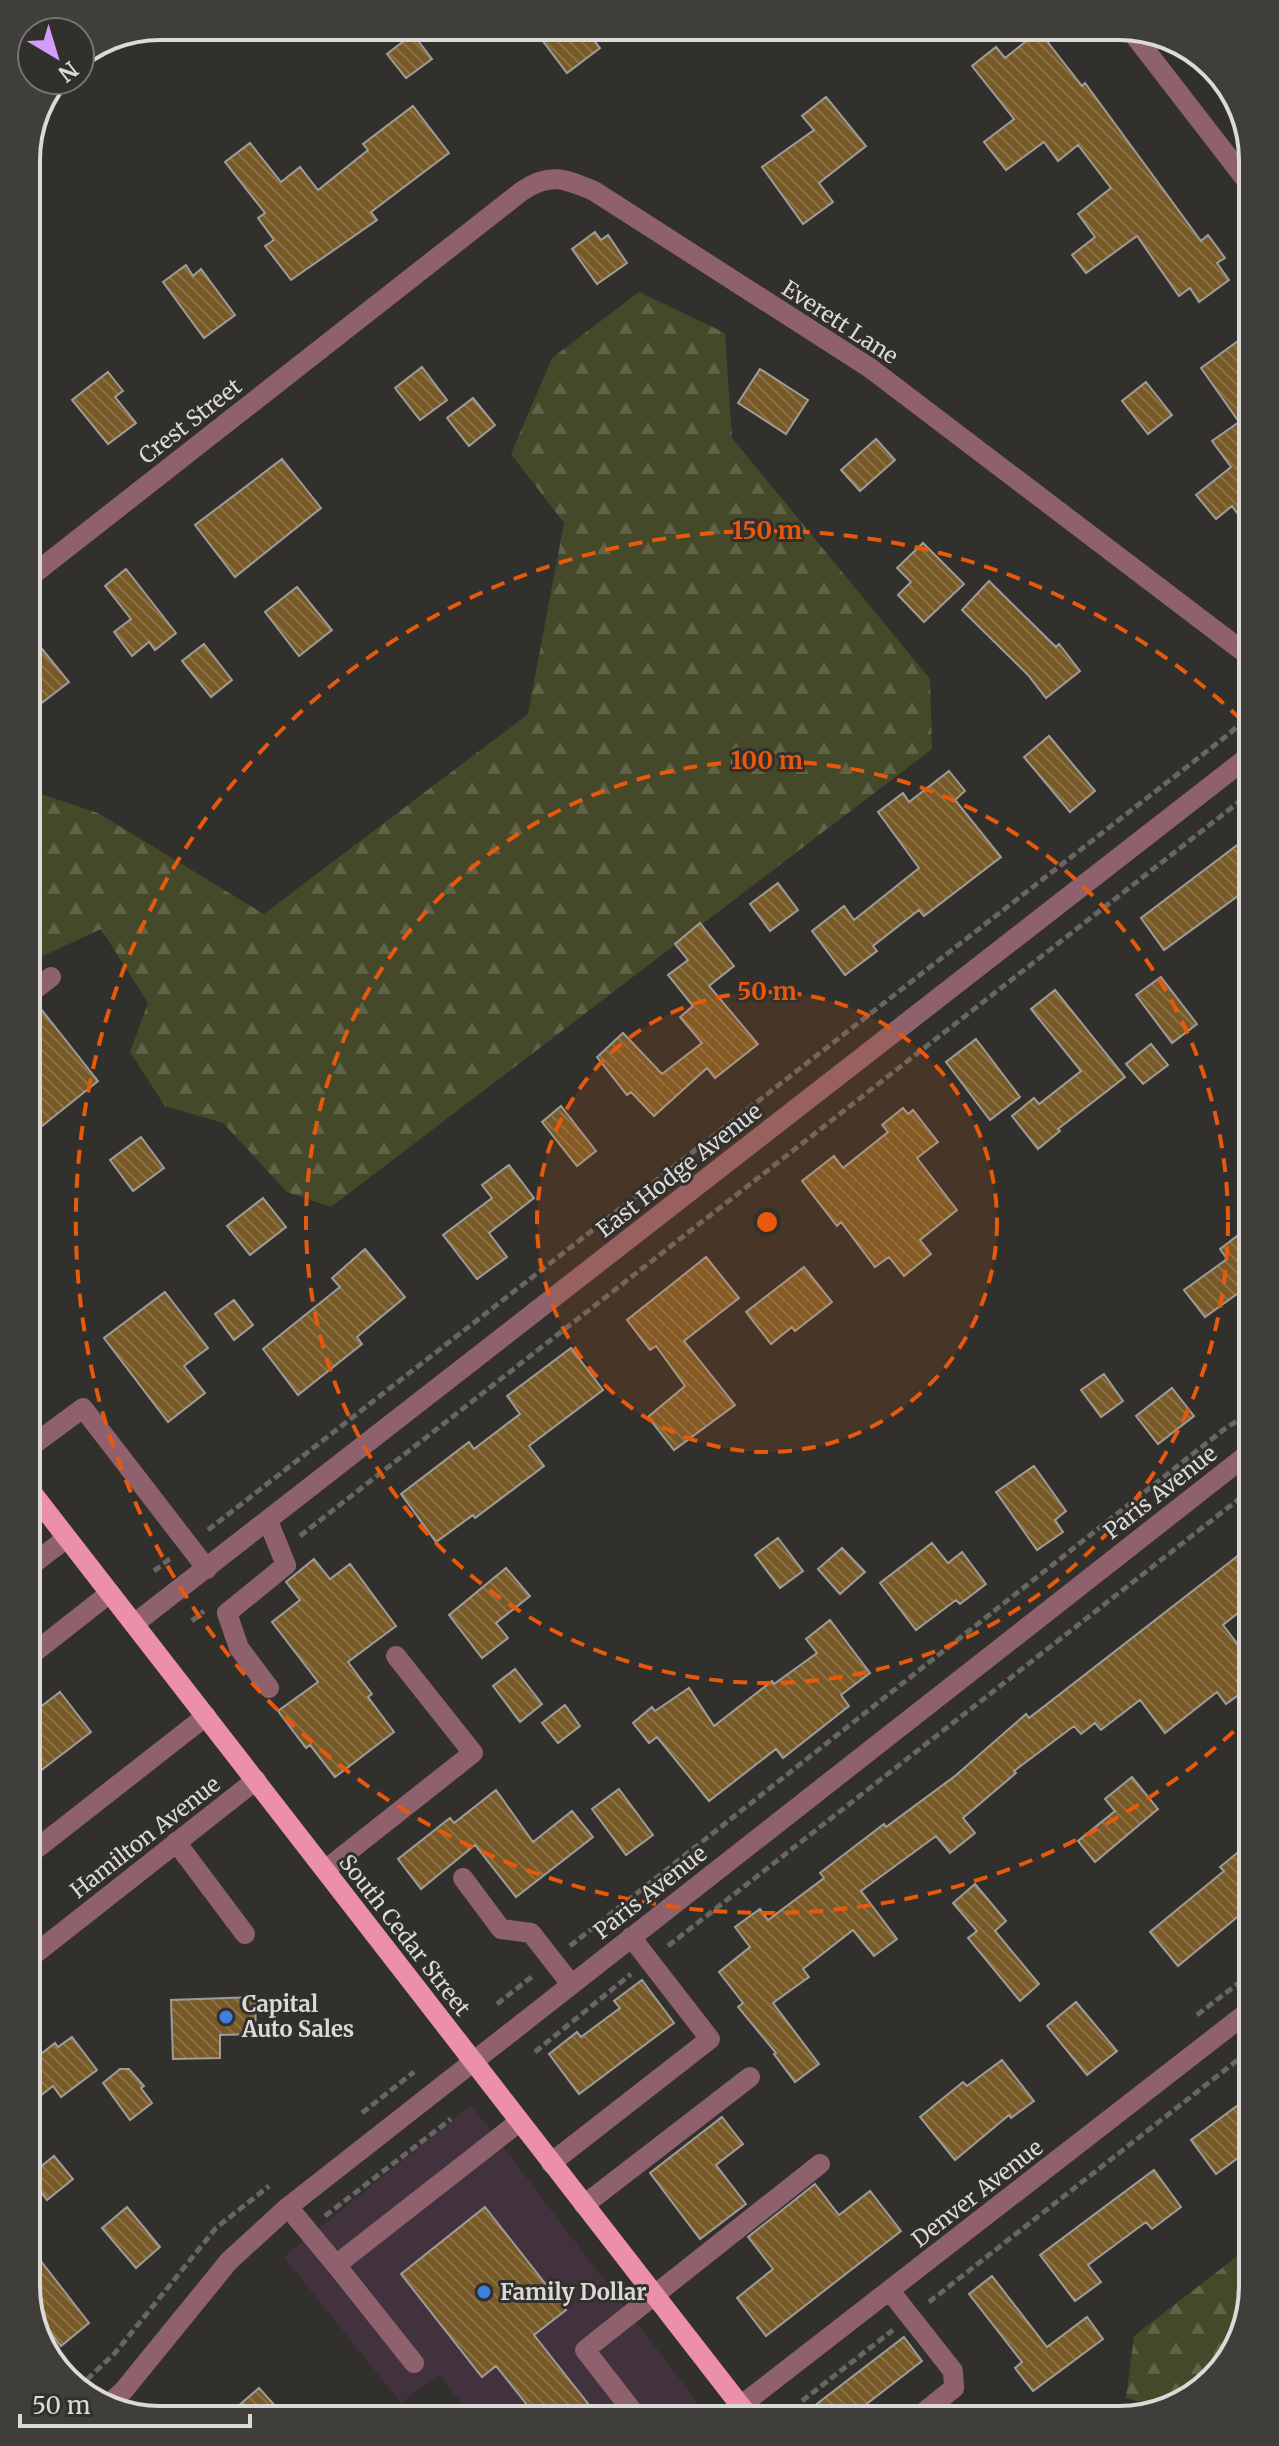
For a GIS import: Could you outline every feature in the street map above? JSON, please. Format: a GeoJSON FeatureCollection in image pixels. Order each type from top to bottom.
{"type":"FeatureCollection","features":[{"type":"Feature","properties":{"kind":"main road","name":"South Cedar Street"},"geometry":{"type":"LineString","coordinates":[[40,1503],[654,2294],[736,2406]]}},
{"type":"Feature","properties":{"kind":"street"},"geometry":{"type":"LineString","coordinates":[[1139,42],[1239,171]]}},
{"type":"Feature","properties":{"kind":"street","name":"Everett Lane"},"geometry":{"type":"LineString","coordinates":[[383,300],[535,183],[560,178],[594,191],[870,368],[1239,648]]}},
{"type":"Feature","properties":{"kind":"street","name":"Crest Street"},"geometry":{"type":"LineString","coordinates":[[40,569],[383,300]]}},
{"type":"Feature","properties":{"kind":"street","name":"East Hodge Avenue"},"geometry":{"type":"LineString","coordinates":[[134,1624],[1239,764]]}},
{"type":"Feature","properties":{"kind":"street"},"geometry":{"type":"LineString","coordinates":[[40,985],[51,977]]}},
{"type":"Feature","properties":{"kind":"street"},"geometry":{"type":"LineString","coordinates":[[40,1440],[83,1408],[207,1569]]}},
{"type":"Feature","properties":{"kind":"street","name":"Paris Avenue"},"geometry":{"type":"LineString","coordinates":[[116,2398],[229,2261],[288,2207],[1239,1461]]}},
{"type":"Feature","properties":{"kind":"street"},"geometry":{"type":"LineString","coordinates":[[268,1521],[286,1565],[227,1613],[239,1648],[269,1688]]}},
{"type":"Feature","properties":{"kind":"street"},"geometry":{"type":"LineString","coordinates":[[40,1558],[67,1538]]}},
{"type":"Feature","properties":{"kind":"street"},"geometry":{"type":"LineString","coordinates":[[40,1648],[110,1593]]}},
{"type":"Feature","properties":{"kind":"street"},"geometry":{"type":"LineString","coordinates":[[325,1870],[473,1753],[396,1656]]}},
{"type":"Feature","properties":{"kind":"street"},"geometry":{"type":"LineString","coordinates":[[40,1846],[206,1716]]}},
{"type":"Feature","properties":{"kind":"street","name":"Hamilton Avenue"},"geometry":{"type":"LineString","coordinates":[[40,1950],[256,1780]]}},
{"type":"Feature","properties":{"kind":"street"},"geometry":{"type":"LineString","coordinates":[[176,1842],[245,1934]]}},
{"type":"Feature","properties":{"kind":"street"},"geometry":{"type":"LineString","coordinates":[[463,1878],[501,1929],[531,1933],[571,1984]]}},
{"type":"Feature","properties":{"kind":"street"},"geometry":{"type":"LineString","coordinates":[[551,2163],[710,2039],[631,1937]]}},
{"type":"Feature","properties":{"kind":"street","name":"Denver Avenue"},"geometry":{"type":"LineString","coordinates":[[746,2406],[1239,2019]]}},
{"type":"Feature","properties":{"kind":"street"},"geometry":{"type":"LineString","coordinates":[[584,2205],[750,2077]]}},
{"type":"Feature","properties":{"kind":"street"},"geometry":{"type":"LineString","coordinates":[[336,2265],[519,2122]]}},
{"type":"Feature","properties":{"kind":"street"},"geometry":{"type":"LineString","coordinates":[[629,2406],[585,2350],[820,2164]]}},
{"type":"Feature","properties":{"kind":"street"},"geometry":{"type":"LineString","coordinates":[[288,2207],[414,2363]]}},
{"type":"Feature","properties":{"kind":"street"},"geometry":{"type":"LineString","coordinates":[[890,2291],[953,2371],[954,2388],[932,2406]]}},
{"type":"Feature","properties":{"kind":"path"},"geometry":{"type":"LineString","coordinates":[[154,1571],[1239,725]]}},
{"type":"Feature","properties":{"kind":"path"},"geometry":{"type":"LineString","coordinates":[[281,1552],[1239,802]]}},
{"type":"Feature","properties":{"kind":"path"},"geometry":{"type":"LineString","coordinates":[[497,2004],[1239,1420]]}},
{"type":"Feature","properties":{"kind":"path"},"geometry":{"type":"LineString","coordinates":[[535,2052],[1239,1499]]}},
{"type":"Feature","properties":{"kind":"path"},"geometry":{"type":"LineString","coordinates":[[192,1621],[205,1611]]}},
{"type":"Feature","properties":{"kind":"path"},"geometry":{"type":"LineString","coordinates":[[802,2401],[1239,2059]]}},
{"type":"Feature","properties":{"kind":"path"},"geometry":{"type":"LineString","coordinates":[[308,2230],[451,2119]]}},
{"type":"Feature","properties":{"kind":"shaded area"},"geometry":{"type":"Polygon","coordinates":[[[471,2105],[700,2406],[464,2406],[439,2375],[401,2403],[284,2257],[471,2105]]]}},
{"type":"Feature","properties":{"kind":"green space"},"geometry":{"type":"Polygon","coordinates":[[[639,292],[725,333],[732,438],[930,679],[932,749],[331,1207],[287,1192],[223,1123],[165,1106],[130,1052],[148,1003],[101,929],[40,957],[40,794],[98,813],[264,914],[528,714],[564,523],[511,454],[552,358],[639,292]]]}},
{"type":"Feature","properties":{"kind":"green space"},"geometry":{"type":"Polygon","coordinates":[[[1239,2255],[1238,2302],[1230,2332],[1219,2353],[1198,2376],[1165,2397],[1145,2403],[1126,2398],[1134,2336],[1239,2255]]]}},
{"type":"Feature","properties":{"kind":"building"},"geometry":{"type":"Polygon","coordinates":[[[405,40],[418,40],[432,59],[406,78],[387,54],[405,40]]]}},
{"type":"Feature","properties":{"kind":"building"},"geometry":{"type":"Polygon","coordinates":[[[542,40],[594,40],[600,48],[567,73],[542,40]]]}},
{"type":"Feature","properties":{"kind":"building"},"geometry":{"type":"Polygon","coordinates":[[[1028,40],[1046,40],[1082,86],[1085,83],[1201,241],[1208,235],[1225,258],[1217,263],[1229,280],[1199,302],[1190,288],[1179,296],[1137,236],[1086,273],[1072,255],[1095,237],[1078,214],[1111,188],[1078,145],[1058,161],[1044,142],[1006,170],[984,142],[1014,119],[972,66],[996,47],[1005,58],[1028,40]]]}},
{"type":"Feature","properties":{"kind":"building"},"geometry":{"type":"Polygon","coordinates":[[[826,97],[866,146],[819,183],[833,202],[803,224],[762,167],[814,130],[802,116],[826,97]]]}},
{"type":"Feature","properties":{"kind":"building"},"geometry":{"type":"Polygon","coordinates":[[[413,106],[449,153],[371,212],[377,220],[291,280],[265,246],[274,240],[258,218],[265,213],[225,162],[250,143],[281,182],[300,167],[318,190],[368,150],[363,144],[413,106]]]}},
{"type":"Feature","properties":{"kind":"building"},"geometry":{"type":"Polygon","coordinates":[[[595,232],[601,240],[608,235],[627,263],[597,284],[572,249],[595,232]]]}},
{"type":"Feature","properties":{"kind":"building"},"geometry":{"type":"Polygon","coordinates":[[[186,265],[193,276],[201,269],[235,315],[204,338],[163,282],[186,265]]]}},
{"type":"Feature","properties":{"kind":"building"},"geometry":{"type":"Polygon","coordinates":[[[1239,340],[1239,422],[1201,368],[1239,340]]]}},
{"type":"Feature","properties":{"kind":"building"},"geometry":{"type":"Polygon","coordinates":[[[422,367],[447,400],[420,420],[395,388],[422,367]]]}},
{"type":"Feature","properties":{"kind":"building"},"geometry":{"type":"Polygon","coordinates":[[[760,369],[808,400],[786,434],[738,403],[760,369]]]}},
{"type":"Feature","properties":{"kind":"building"},"geometry":{"type":"Polygon","coordinates":[[[108,372],[123,391],[115,397],[136,423],[108,444],[72,400],[108,372]]]}},
{"type":"Feature","properties":{"kind":"building"},"geometry":{"type":"Polygon","coordinates":[[[1146,382],[1172,415],[1148,434],[1122,401],[1146,382]]]}},
{"type":"Feature","properties":{"kind":"building"},"geometry":{"type":"Polygon","coordinates":[[[473,398],[495,425],[469,446],[447,418],[473,398]]]}},
{"type":"Feature","properties":{"kind":"building"},"geometry":{"type":"Polygon","coordinates":[[[1239,422],[1239,515],[1232,506],[1216,519],[1196,495],[1231,467],[1212,441],[1239,422]]]}},
{"type":"Feature","properties":{"kind":"building"},"geometry":{"type":"Polygon","coordinates":[[[876,439],[895,460],[860,491],[841,470],[876,439]]]}},
{"type":"Feature","properties":{"kind":"building"},"geometry":{"type":"Polygon","coordinates":[[[282,459],[321,508],[235,577],[195,525],[282,459]]]}},
{"type":"Feature","properties":{"kind":"building"},"geometry":{"type":"Polygon","coordinates":[[[923,543],[964,584],[924,622],[898,595],[911,582],[897,568],[923,543]]]}},
{"type":"Feature","properties":{"kind":"building"},"geometry":{"type":"Polygon","coordinates":[[[126,569],[176,633],[155,650],[149,642],[132,656],[114,632],[131,619],[105,586],[126,569]]]}},
{"type":"Feature","properties":{"kind":"building"},"geometry":{"type":"Polygon","coordinates":[[[989,581],[1056,647],[1059,644],[1080,671],[1046,698],[1028,675],[962,610],[989,581]]]}},
{"type":"Feature","properties":{"kind":"building"},"geometry":{"type":"Polygon","coordinates":[[[297,587],[332,630],[299,656],[265,612],[297,587]]]}},
{"type":"Feature","properties":{"kind":"building"},"geometry":{"type":"Polygon","coordinates":[[[204,644],[232,680],[211,697],[182,661],[204,644]]]}},
{"type":"Feature","properties":{"kind":"building"},"geometry":{"type":"Polygon","coordinates":[[[42,649],[69,682],[40,704],[42,649]]]}},
{"type":"Feature","properties":{"kind":"building"},"geometry":{"type":"Polygon","coordinates":[[[1049,736],[1095,791],[1070,812],[1024,757],[1049,736]]]}},
{"type":"Feature","properties":{"kind":"building"},"geometry":{"type":"Polygon","coordinates":[[[949,771],[965,791],[955,800],[1001,857],[924,916],[919,910],[873,946],[877,951],[845,975],[812,931],[844,906],[854,920],[919,868],[878,812],[903,793],[909,802],[949,771]]]}},
{"type":"Feature","properties":{"kind":"building"},"geometry":{"type":"Polygon","coordinates":[[[1239,844],[1239,897],[1164,950],[1141,918],[1239,844]]]}},
{"type":"Feature","properties":{"kind":"building"},"geometry":{"type":"Polygon","coordinates":[[[778,883],[798,910],[770,931],[750,904],[778,883]]]}},
{"type":"Feature","properties":{"kind":"building"},"geometry":{"type":"Polygon","coordinates":[[[700,923],[734,966],[709,986],[758,1044],[715,1078],[707,1068],[654,1116],[631,1092],[627,1095],[597,1057],[623,1033],[662,1074],[702,1043],[680,1017],[693,1006],[668,975],[688,960],[675,944],[700,923]]]}},
{"type":"Feature","properties":{"kind":"building"},"geometry":{"type":"Polygon","coordinates":[[[1161,977],[1197,1024],[1172,1043],[1136,995],[1161,977]]]}},
{"type":"Feature","properties":{"kind":"building"},"geometry":{"type":"Polygon","coordinates":[[[1055,990],[1125,1077],[1058,1129],[1060,1131],[1038,1149],[1012,1116],[1034,1098],[1039,1104],[1081,1071],[1031,1009],[1055,990]]]}},
{"type":"Feature","properties":{"kind":"building"},"geometry":{"type":"Polygon","coordinates":[[[40,1008],[98,1081],[40,1128],[40,1008]]]}},
{"type":"Feature","properties":{"kind":"building"},"geometry":{"type":"Polygon","coordinates":[[[976,1039],[1020,1097],[990,1120],[946,1062],[976,1039]]]}},
{"type":"Feature","properties":{"kind":"building"},"geometry":{"type":"Polygon","coordinates":[[[1151,1044],[1168,1065],[1143,1084],[1126,1064],[1151,1044]]]}},
{"type":"Feature","properties":{"kind":"building"},"geometry":{"type":"Polygon","coordinates":[[[561,1106],[596,1151],[577,1166],[542,1122],[561,1106]]]}},
{"type":"Feature","properties":{"kind":"building"},"geometry":{"type":"Polygon","coordinates":[[[903,1108],[908,1114],[913,1110],[938,1142],[917,1158],[957,1210],[920,1240],[931,1254],[904,1276],[889,1257],[875,1267],[841,1222],[837,1226],[802,1181],[834,1156],[843,1168],[888,1132],[882,1125],[903,1108]]]}},
{"type":"Feature","properties":{"kind":"building"},"geometry":{"type":"Polygon","coordinates":[[[141,1137],[164,1168],[133,1191],[110,1160],[141,1137]]]}},
{"type":"Feature","properties":{"kind":"building"},"geometry":{"type":"Polygon","coordinates":[[[509,1165],[534,1198],[489,1233],[507,1257],[477,1279],[443,1235],[492,1198],[482,1185],[509,1165]]]}},
{"type":"Feature","properties":{"kind":"building"},"geometry":{"type":"Polygon","coordinates":[[[263,1198],[286,1227],[250,1255],[227,1226],[263,1198]]]}},
{"type":"Feature","properties":{"kind":"building"},"geometry":{"type":"Polygon","coordinates":[[[1239,1235],[1239,1292],[1205,1317],[1184,1290],[1227,1259],[1220,1249],[1239,1235]]]}},
{"type":"Feature","properties":{"kind":"building"},"geometry":{"type":"Polygon","coordinates":[[[365,1249],[405,1297],[357,1337],[362,1344],[298,1395],[263,1349],[340,1287],[332,1278],[365,1249]]]}},
{"type":"Feature","properties":{"kind":"building"},"geometry":{"type":"Polygon","coordinates":[[[706,1257],[739,1298],[684,1341],[735,1405],[674,1450],[648,1417],[685,1386],[656,1346],[650,1350],[627,1320],[706,1257]]]}},
{"type":"Feature","properties":{"kind":"building"},"geometry":{"type":"Polygon","coordinates":[[[804,1267],[832,1302],[795,1331],[792,1327],[771,1344],[746,1312],[804,1267]]]}},
{"type":"Feature","properties":{"kind":"building"},"geometry":{"type":"Polygon","coordinates":[[[165,1292],[208,1348],[184,1366],[205,1393],[168,1422],[104,1338],[165,1292]]]}},
{"type":"Feature","properties":{"kind":"building"},"geometry":{"type":"Polygon","coordinates":[[[234,1300],[253,1325],[234,1340],[215,1314],[234,1300]]]}},
{"type":"Feature","properties":{"kind":"building"},"geometry":{"type":"Polygon","coordinates":[[[571,1348],[603,1390],[529,1446],[544,1466],[475,1518],[473,1515],[436,1542],[401,1494],[469,1442],[474,1449],[520,1414],[507,1396],[571,1348]]]}},
{"type":"Feature","properties":{"kind":"building"},"geometry":{"type":"Polygon","coordinates":[[[1104,1374],[1123,1401],[1101,1417],[1081,1390],[1104,1374]]]}},
{"type":"Feature","properties":{"kind":"building"},"geometry":{"type":"Polygon","coordinates":[[[1172,1388],[1194,1416],[1158,1444],[1136,1416],[1172,1388]]]}},
{"type":"Feature","properties":{"kind":"building"},"geometry":{"type":"Polygon","coordinates":[[[1034,1466],[1066,1511],[1055,1520],[1063,1532],[1037,1550],[996,1492],[1034,1466]]]}},
{"type":"Feature","properties":{"kind":"building"},"geometry":{"type":"Polygon","coordinates":[[[778,1538],[803,1571],[780,1588],[755,1555],[778,1538]]]}},
{"type":"Feature","properties":{"kind":"building"},"geometry":{"type":"Polygon","coordinates":[[[932,1543],[948,1563],[962,1552],[986,1584],[960,1604],[956,1600],[916,1630],[880,1583],[932,1543]]]}},
{"type":"Feature","properties":{"kind":"building"},"geometry":{"type":"Polygon","coordinates":[[[842,1548],[865,1572],[840,1594],[818,1569],[842,1548]]]}},
{"type":"Feature","properties":{"kind":"building"},"geometry":{"type":"Polygon","coordinates":[[[1239,1555],[1239,1612],[1223,1625],[1239,1646],[1239,1695],[1226,1704],[1217,1692],[1165,1733],[1140,1700],[1101,1730],[1095,1723],[1081,1734],[1074,1726],[1014,1771],[1016,1773],[963,1818],[975,1833],[950,1853],[936,1836],[861,1891],[897,1939],[874,1956],[853,1930],[803,1969],[809,1977],[773,2003],[819,2064],[795,2082],[776,2053],[738,2007],[743,2003],[719,1972],[750,1947],[735,1927],[760,1909],[768,1920],[824,1878],[820,1873],[884,1824],[886,1827],[955,1776],[1026,1714],[1029,1718],[1239,1555]]]}},
{"type":"Feature","properties":{"kind":"building"},"geometry":{"type":"Polygon","coordinates":[[[314,1559],[330,1579],[350,1564],[396,1626],[348,1662],[372,1694],[368,1697],[394,1732],[335,1777],[310,1745],[306,1748],[278,1711],[318,1682],[272,1622],[300,1600],[286,1582],[314,1559]]]}},
{"type":"Feature","properties":{"kind":"building"},"geometry":{"type":"Polygon","coordinates":[[[506,1568],[530,1596],[496,1623],[508,1638],[482,1658],[449,1615],[506,1568]]]}},
{"type":"Feature","properties":{"kind":"building"},"geometry":{"type":"Polygon","coordinates":[[[830,1620],[870,1673],[841,1695],[849,1706],[783,1758],[776,1749],[709,1801],[657,1737],[649,1743],[633,1723],[652,1707],[655,1711],[689,1688],[714,1726],[772,1681],[774,1684],[817,1653],[806,1639],[830,1620]]]}},
{"type":"Feature","properties":{"kind":"building"},"geometry":{"type":"Polygon","coordinates":[[[515,1669],[542,1704],[520,1722],[493,1686],[515,1669]]]}},
{"type":"Feature","properties":{"kind":"building"},"geometry":{"type":"Polygon","coordinates":[[[60,1692],[91,1732],[40,1771],[40,1707],[60,1692]]]}},
{"type":"Feature","properties":{"kind":"building"},"geometry":{"type":"Polygon","coordinates":[[[565,1705],[580,1726],[558,1743],[542,1723],[565,1705]]]}},
{"type":"Feature","properties":{"kind":"building"},"geometry":{"type":"Polygon","coordinates":[[[1132,1777],[1158,1809],[1095,1862],[1078,1841],[1115,1811],[1105,1799],[1132,1777]]]}},
{"type":"Feature","properties":{"kind":"building"},"geometry":{"type":"Polygon","coordinates":[[[619,1789],[653,1835],[626,1855],[592,1809],[619,1789]]]}},
{"type":"Feature","properties":{"kind":"building"},"geometry":{"type":"Polygon","coordinates":[[[496,1790],[533,1842],[572,1811],[593,1837],[516,1897],[475,1845],[421,1889],[398,1859],[450,1818],[454,1823],[496,1790]]]}},
{"type":"Feature","properties":{"kind":"building"},"geometry":{"type":"Polygon","coordinates":[[[1239,1851],[1239,1916],[1178,1966],[1150,1932],[1224,1871],[1220,1867],[1239,1851]]]}},
{"type":"Feature","properties":{"kind":"building"},"geometry":{"type":"Polygon","coordinates":[[[975,1884],[1006,1921],[995,1931],[1039,1984],[1020,2001],[968,1938],[977,1931],[953,1903],[975,1884]]]}},
{"type":"Feature","properties":{"kind":"building"},"geometry":{"type":"Polygon","coordinates":[[[642,1980],[674,2023],[579,2094],[549,2054],[577,2032],[581,2037],[620,2008],[614,2001],[642,1980]]]}},
{"type":"Feature","properties":{"kind":"building"},"geometry":{"type":"Polygon","coordinates":[[[255,1997],[256,2034],[220,2035],[220,2058],[173,2059],[171,2000],[255,1997]]]}},
{"type":"Feature","properties":{"kind":"building"},"geometry":{"type":"Polygon","coordinates":[[[1076,2002],[1117,2051],[1087,2075],[1047,2026],[1076,2002]]]}},
{"type":"Feature","properties":{"kind":"building"},"geometry":{"type":"Polygon","coordinates":[[[72,2037],[97,2070],[61,2097],[53,2086],[40,2096],[40,2055],[55,2043],[58,2047],[72,2037]]]}},
{"type":"Feature","properties":{"kind":"building"},"geometry":{"type":"Polygon","coordinates":[[[1002,2060],[1034,2101],[1011,2118],[1009,2115],[955,2160],[920,2117],[963,2082],[967,2086],[1002,2060]]]}},
{"type":"Feature","properties":{"kind":"building"},"geometry":{"type":"Polygon","coordinates":[[[120,2069],[129,2069],[144,2086],[141,2088],[152,2103],[130,2120],[103,2083],[120,2069]]]}},
{"type":"Feature","properties":{"kind":"building"},"geometry":{"type":"Polygon","coordinates":[[[1239,2104],[1239,2157],[1216,2174],[1191,2140],[1239,2104]]]}},
{"type":"Feature","properties":{"kind":"building"},"geometry":{"type":"Polygon","coordinates":[[[722,2117],[743,2144],[716,2165],[746,2204],[700,2239],[650,2173],[722,2117]]]}},
{"type":"Feature","properties":{"kind":"building"},"geometry":{"type":"Polygon","coordinates":[[[54,2156],[73,2179],[47,2200],[40,2191],[40,2167],[54,2156]]]}},
{"type":"Feature","properties":{"kind":"building"},"geometry":{"type":"Polygon","coordinates":[[[1154,2170],[1181,2207],[1152,2229],[1146,2222],[1088,2265],[1101,2282],[1075,2301],[1040,2255],[1154,2170]]]}},
{"type":"Feature","properties":{"kind":"building"},"geometry":{"type":"Polygon","coordinates":[[[815,2184],[839,2215],[870,2191],[901,2231],[766,2336],[737,2298],[773,2269],[748,2237],[815,2184]]]}},
{"type":"Feature","properties":{"kind":"building"},"geometry":{"type":"Polygon","coordinates":[[[127,2207],[160,2247],[136,2268],[102,2228],[127,2207]]]}},
{"type":"Feature","properties":{"kind":"building","name":"Family Dollar"},"geometry":{"type":"Polygon","coordinates":[[[485,2207],[566,2310],[534,2335],[590,2406],[528,2406],[496,2366],[482,2377],[401,2274],[485,2207]]]}},
{"type":"Feature","properties":{"kind":"building"},"geometry":{"type":"Polygon","coordinates":[[[40,2260],[89,2323],[61,2346],[48,2330],[42,2309],[40,2260]]]}},
{"type":"Feature","properties":{"kind":"building"},"geometry":{"type":"Polygon","coordinates":[[[992,2276],[1047,2347],[1087,2317],[1103,2339],[1033,2391],[1015,2368],[1022,2362],[969,2294],[992,2276]]]}},
{"type":"Feature","properties":{"kind":"building"},"geometry":{"type":"Polygon","coordinates":[[[904,2337],[922,2361],[864,2406],[814,2406],[904,2337]]]}},
{"type":"Feature","properties":{"kind":"building"},"geometry":{"type":"Polygon","coordinates":[[[259,2388],[275,2406],[238,2406],[259,2388]]]}},
{"type":"Feature","properties":{"kind":"place","name":"Capital Auto Sales"},"geometry":{"type":"Point","coordinates":[226,2017]}},
{"type":"Feature","properties":{"kind":"place","name":"Family Dollar"},"geometry":{"type":"Point","coordinates":[484,2292]}}]}
